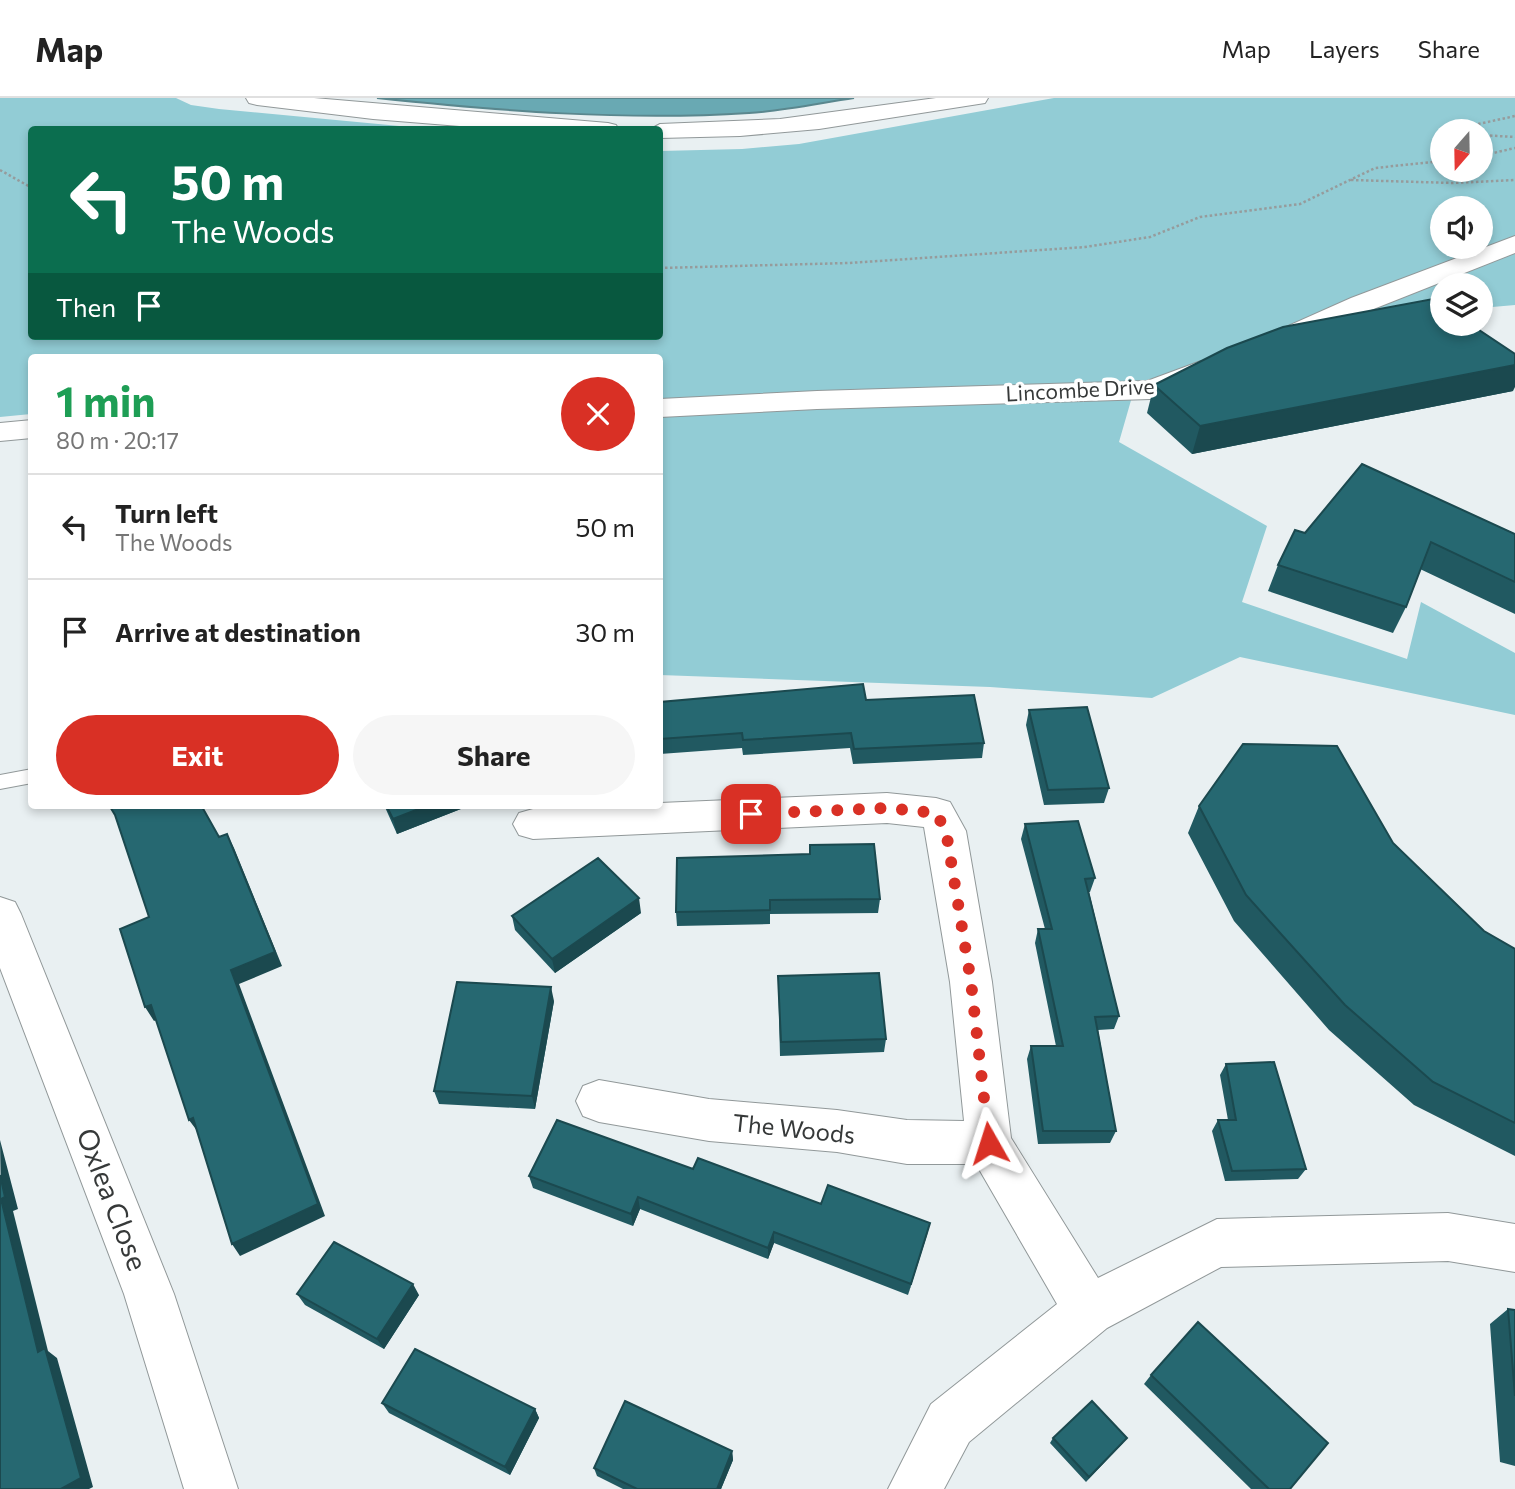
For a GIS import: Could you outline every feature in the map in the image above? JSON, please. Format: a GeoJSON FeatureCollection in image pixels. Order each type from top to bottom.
{"type":"FeatureCollection","features":[{"type":"Feature","properties":{"kind":"street"},"geometry":{"type":"LineString","coordinates":[[257,98],[373,112],[556,126]]}},
{"type":"Feature","properties":{"kind":"street"},"geometry":{"type":"LineString","coordinates":[[663,131],[792,126],[977,98]]}},
{"type":"Feature","properties":{"kind":"street"},"geometry":{"type":"LineString","coordinates":[[1258,349],[1360,303],[1515,244]]}},
{"type":"Feature","properties":{"kind":"street","name":"Lincombe Drive"},"geometry":{"type":"LineString","coordinates":[[663,408],[830,399],[1151,390],[1222,362]]}},
{"type":"Feature","properties":{"kind":"street"},"geometry":{"type":"LineString","coordinates":[[0,432],[28,429]]}},
{"type":"Feature","properties":{"kind":"street"},"geometry":{"type":"LineString","coordinates":[[533,824],[887,808],[936,813],[946,831],[971,982],[989,1143],[1088,1310]]}},
{"type":"Feature","properties":{"kind":"street","name":"Oxlea Close"},"geometry":{"type":"LineString","coordinates":[[0,914],[149,1294],[211,1489]]}},
{"type":"Feature","properties":{"kind":"street","name":"The Woods"},"geometry":{"type":"LineString","coordinates":[[599,1101],[709,1120],[837,1131],[906,1142],[989,1143]]}},
{"type":"Feature","properties":{"kind":"street"},"geometry":{"type":"LineString","coordinates":[[915,1489],[950,1423],[1088,1310],[1217,1243],[1448,1237],[1515,1248]]}},
{"type":"Feature","properties":{"kind":"lane"},"geometry":{"type":"LineString","coordinates":[[0,782],[28,777]]}},
{"type":"Feature","properties":{"kind":"path"},"geometry":{"type":"LineString","coordinates":[[1493,121],[1515,116]]}},
{"type":"Feature","properties":{"kind":"path"},"geometry":{"type":"LineString","coordinates":[[1493,136],[1515,137]]}},
{"type":"Feature","properties":{"kind":"path"},"geometry":{"type":"LineString","coordinates":[[1493,153],[1515,148]]}},
{"type":"Feature","properties":{"kind":"path"},"geometry":{"type":"LineString","coordinates":[[663,268],[849,262],[1085,247],[1150,237],[1200,217],[1300,204],[1375,168],[1430,162]]}},
{"type":"Feature","properties":{"kind":"path"},"geometry":{"type":"LineString","coordinates":[[0,170],[28,186]]}},
{"type":"Feature","properties":{"kind":"path"},"geometry":{"type":"LineString","coordinates":[[1347,180],[1452,183],[1515,180]]}},
{"type":"Feature","properties":{"kind":"shaded area"},"geometry":{"type":"Polygon","coordinates":[[[0,98],[176,98],[191,105],[219,109],[399,126],[28,126],[28,340],[663,340],[663,151],[799,144],[1054,98],[1515,98],[1515,305],[1493,307],[1493,273],[1430,273],[1430,316],[1315,332],[1136,383],[1119,442],[1267,526],[1242,602],[1407,659],[1421,602],[1515,653],[1515,715],[1240,657],[1152,698],[990,687],[663,675],[663,354],[28,354],[28,414],[0,417],[0,98]]]}},
{"type":"Feature","properties":{"kind":"shaded area"},"geometry":{"type":"Polygon","coordinates":[[[377,98],[854,98],[762,112],[656,116],[516,111],[377,98]]]}},
{"type":"Feature","properties":{"kind":"building"},"geometry":{"type":"Polygon","coordinates":[[[1430,300],[1430,336],[1488,336],[1515,354],[1515,365],[1200,426],[1154,385],[1227,348],[1283,327],[1430,300]]]}},
{"type":"Feature","properties":{"kind":"building"},"geometry":{"type":"Polygon","coordinates":[[[1362,464],[1515,534],[1515,582],[1431,542],[1406,607],[1278,565],[1295,530],[1305,533],[1362,464]]]}},
{"type":"Feature","properties":{"kind":"building"},"geometry":{"type":"Polygon","coordinates":[[[863,684],[866,700],[974,695],[984,743],[854,749],[851,733],[743,740],[742,733],[663,739],[663,702],[863,684]]]}},
{"type":"Feature","properties":{"kind":"building"},"geometry":{"type":"Polygon","coordinates":[[[1087,707],[1109,788],[1048,790],[1029,710],[1087,707]]]}},
{"type":"Feature","properties":{"kind":"building"},"geometry":{"type":"Polygon","coordinates":[[[1243,744],[1337,746],[1393,843],[1484,931],[1515,949],[1515,1123],[1433,1082],[1345,1005],[1246,895],[1199,806],[1243,744]]]}},
{"type":"Feature","properties":{"kind":"building"},"geometry":{"type":"Polygon","coordinates":[[[111,809],[203,809],[219,837],[227,834],[275,952],[231,970],[318,1204],[232,1244],[193,1118],[189,1120],[151,1005],[145,1007],[120,929],[149,917],[111,809]]]}},
{"type":"Feature","properties":{"kind":"building"},"geometry":{"type":"Polygon","coordinates":[[[388,809],[419,809],[393,819],[388,809]]]}},
{"type":"Feature","properties":{"kind":"building"},"geometry":{"type":"Polygon","coordinates":[[[1078,821],[1095,878],[1085,879],[1119,1016],[1095,1017],[1116,1131],[1043,1131],[1031,1046],[1063,1046],[1038,929],[1052,929],[1025,824],[1078,821]]]}},
{"type":"Feature","properties":{"kind":"building"},"geometry":{"type":"Polygon","coordinates":[[[874,844],[880,899],[770,900],[770,910],[676,912],[677,858],[810,854],[810,845],[874,844]]]}},
{"type":"Feature","properties":{"kind":"building"},"geometry":{"type":"Polygon","coordinates":[[[598,858],[639,898],[552,959],[512,916],[598,858]]]}},
{"type":"Feature","properties":{"kind":"building"},"geometry":{"type":"Polygon","coordinates":[[[879,973],[886,1039],[781,1042],[778,976],[879,973]]]}},
{"type":"Feature","properties":{"kind":"building"},"geometry":{"type":"Polygon","coordinates":[[[457,982],[551,987],[532,1096],[434,1091],[457,982]]]}},
{"type":"Feature","properties":{"kind":"building"},"geometry":{"type":"Polygon","coordinates":[[[1274,1062],[1306,1169],[1232,1171],[1218,1120],[1236,1120],[1226,1064],[1274,1062]]]}},
{"type":"Feature","properties":{"kind":"building"},"geometry":{"type":"Polygon","coordinates":[[[557,1120],[693,1169],[698,1158],[821,1204],[828,1185],[930,1223],[911,1284],[774,1232],[768,1248],[638,1197],[631,1214],[529,1176],[557,1120]]]}},
{"type":"Feature","properties":{"kind":"building"},"geometry":{"type":"Polygon","coordinates":[[[0,1175],[5,1197],[1,1199],[38,1352],[45,1348],[81,1478],[61,1489],[0,1489],[0,1175]]]}},
{"type":"Feature","properties":{"kind":"building"},"geometry":{"type":"Polygon","coordinates":[[[334,1242],[413,1284],[377,1339],[297,1294],[334,1242]]]}},
{"type":"Feature","properties":{"kind":"building"},"geometry":{"type":"Polygon","coordinates":[[[1508,1309],[1515,1310],[1515,1396],[1508,1309]]]}},
{"type":"Feature","properties":{"kind":"building"},"geometry":{"type":"Polygon","coordinates":[[[1198,1322],[1328,1443],[1290,1489],[1269,1489],[1151,1375],[1198,1322]]]}},
{"type":"Feature","properties":{"kind":"building"},"geometry":{"type":"Polygon","coordinates":[[[415,1349],[535,1409],[505,1467],[382,1403],[415,1349]]]}},
{"type":"Feature","properties":{"kind":"building"},"geometry":{"type":"Polygon","coordinates":[[[625,1401],[732,1451],[717,1489],[637,1489],[594,1468],[625,1401]]]}},
{"type":"Feature","properties":{"kind":"building"},"geometry":{"type":"Polygon","coordinates":[[[1092,1401],[1127,1438],[1089,1477],[1053,1438],[1092,1401]]]}},
{"type":"Feature","properties":{"kind":"route"},"geometry":{"type":"LineString","coordinates":[[751,814],[887,808],[936,813],[946,831],[971,982],[989,1143]]}}]}
